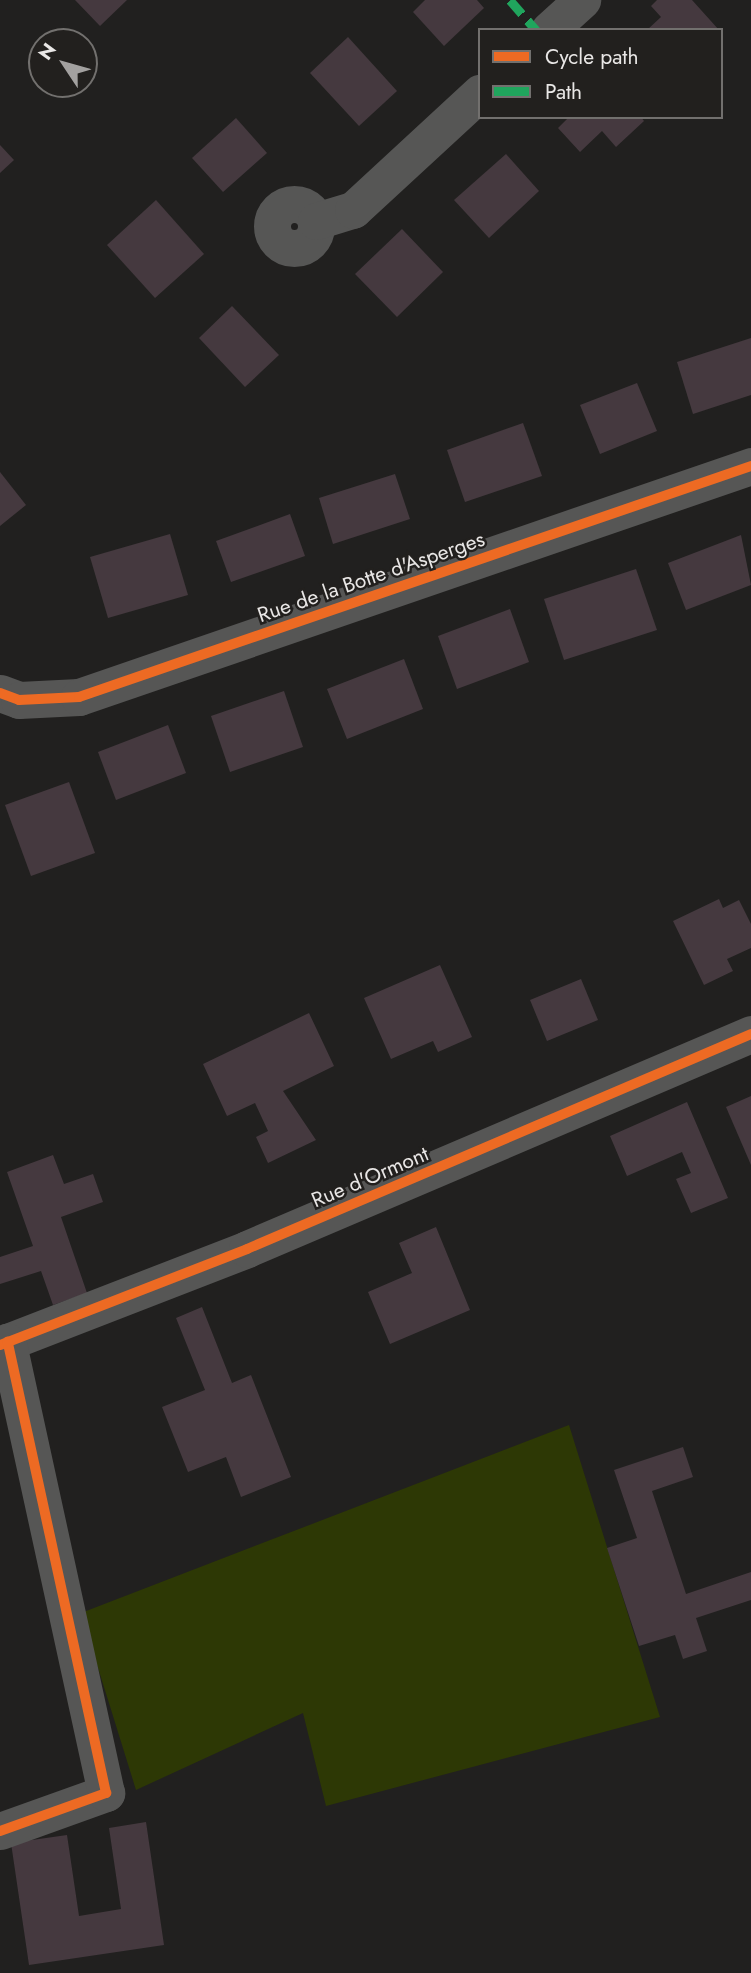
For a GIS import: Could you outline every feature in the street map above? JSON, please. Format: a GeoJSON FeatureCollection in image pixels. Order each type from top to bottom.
{"type":"FeatureCollection","features":[{"type":"Feature","properties":{"kind":"street"},"geometry":{"type":"LineString","coordinates":[[550,28],[582,0]]}},
{"type":"Feature","properties":{"kind":"street"},"geometry":{"type":"LineString","coordinates":[[316,222],[353,210],[478,95]]}},
{"type":"Feature","properties":{"kind":"street","name":"Rue de la Botte d'Asperges"},"geometry":{"type":"LineString","coordinates":[[0,693],[19,700],[79,697],[751,466]]}},
{"type":"Feature","properties":{"kind":"street","name":"Rue d'Ormont"},"geometry":{"type":"LineString","coordinates":[[4,1343],[247,1250],[751,1034]]}},
{"type":"Feature","properties":{"kind":"street"},"geometry":{"type":"LineString","coordinates":[[0,1831],[106,1793],[4,1343]]}},
{"type":"Feature","properties":{"kind":"green space"},"geometry":{"type":"Polygon","coordinates":[[[569,1425],[660,1717],[326,1806],[303,1713],[136,1790],[81,1613],[569,1425]]]}},
{"type":"Feature","properties":{"kind":"building"},"geometry":{"type":"Polygon","coordinates":[[[75,0],[127,0],[100,26],[75,0]]]}},
{"type":"Feature","properties":{"kind":"building"},"geometry":{"type":"Polygon","coordinates":[[[425,0],[477,0],[484,8],[444,46],[413,12],[425,0]]]}},
{"type":"Feature","properties":{"kind":"building"},"geometry":{"type":"Polygon","coordinates":[[[657,0],[692,0],[717,28],[649,28],[661,17],[651,6],[657,0]]]}},
{"type":"Feature","properties":{"kind":"building"},"geometry":{"type":"Polygon","coordinates":[[[348,37],[397,91],[359,126],[310,73],[348,37]]]}},
{"type":"Feature","properties":{"kind":"building"},"geometry":{"type":"Polygon","coordinates":[[[236,118],[267,153],[223,192],[192,158],[236,118]]]}},
{"type":"Feature","properties":{"kind":"building"},"geometry":{"type":"Polygon","coordinates":[[[567,119],[644,121],[616,147],[602,131],[580,152],[558,128],[567,119]]]}},
{"type":"Feature","properties":{"kind":"building"},"geometry":{"type":"Polygon","coordinates":[[[0,145],[14,160],[0,173],[0,145]]]}},
{"type":"Feature","properties":{"kind":"building"},"geometry":{"type":"Polygon","coordinates":[[[506,154],[539,191],[489,238],[454,200],[506,154]]]}},
{"type":"Feature","properties":{"kind":"building"},"geometry":{"type":"Polygon","coordinates":[[[156,200],[204,254],[155,298],[107,245],[156,200]]]}},
{"type":"Feature","properties":{"kind":"building"},"geometry":{"type":"Polygon","coordinates":[[[402,229],[443,272],[397,317],[355,274],[402,229]]]}},
{"type":"Feature","properties":{"kind":"building"},"geometry":{"type":"Polygon","coordinates":[[[232,306],[279,355],[245,387],[199,338],[232,306]]]}},
{"type":"Feature","properties":{"kind":"building"},"geometry":{"type":"Polygon","coordinates":[[[751,338],[751,395],[693,414],[677,362],[751,338]]]}},
{"type":"Feature","properties":{"kind":"building"},"geometry":{"type":"Polygon","coordinates":[[[637,383],[657,431],[600,454],[580,405],[637,383]]]}},
{"type":"Feature","properties":{"kind":"building"},"geometry":{"type":"Polygon","coordinates":[[[523,423],[542,476],[465,502],[447,450],[523,423]]]}},
{"type":"Feature","properties":{"kind":"building"},"geometry":{"type":"Polygon","coordinates":[[[0,472],[26,505],[0,526],[0,472]]]}},
{"type":"Feature","properties":{"kind":"building"},"geometry":{"type":"Polygon","coordinates":[[[395,474],[410,519],[333,544],[319,498],[395,474]]]}},
{"type":"Feature","properties":{"kind":"building"},"geometry":{"type":"Polygon","coordinates":[[[290,514],[305,556],[231,582],[216,541],[290,514]]]}},
{"type":"Feature","properties":{"kind":"building"},"geometry":{"type":"Polygon","coordinates":[[[170,534],[188,595],[108,618],[90,557],[170,534]]]}},
{"type":"Feature","properties":{"kind":"building"},"geometry":{"type":"Polygon","coordinates":[[[741,535],[751,585],[686,610],[668,563],[741,535]]]}},
{"type":"Feature","properties":{"kind":"building"},"geometry":{"type":"Polygon","coordinates":[[[636,569],[657,630],[564,660],[544,599],[636,569]]]}},
{"type":"Feature","properties":{"kind":"building"},"geometry":{"type":"Polygon","coordinates":[[[510,609],[529,662],[457,689],[438,636],[510,609]]]}},
{"type":"Feature","properties":{"kind":"building"},"geometry":{"type":"Polygon","coordinates":[[[404,659],[423,709],[347,739],[327,689],[404,659]]]}},
{"type":"Feature","properties":{"kind":"building"},"geometry":{"type":"Polygon","coordinates":[[[284,691],[303,747],[230,772],[211,716],[284,691]]]}},
{"type":"Feature","properties":{"kind":"building"},"geometry":{"type":"Polygon","coordinates":[[[168,725],[186,773],[116,800],[98,752],[168,725]]]}},
{"type":"Feature","properties":{"kind":"building"},"geometry":{"type":"Polygon","coordinates":[[[69,782],[95,853],[31,876],[5,805],[69,782]]]}},
{"type":"Feature","properties":{"kind":"building"},"geometry":{"type":"Polygon","coordinates":[[[719,899],[723,908],[739,900],[751,924],[751,948],[727,959],[733,971],[704,985],[673,921],[719,899]]]}},
{"type":"Feature","properties":{"kind":"building"},"geometry":{"type":"Polygon","coordinates":[[[440,965],[472,1037],[438,1052],[433,1041],[391,1059],[364,998],[440,965]]]}},
{"type":"Feature","properties":{"kind":"building"},"geometry":{"type":"Polygon","coordinates":[[[581,979],[598,1020],[547,1041],[530,1000],[581,979]]]}},
{"type":"Feature","properties":{"kind":"building"},"geometry":{"type":"Polygon","coordinates":[[[309,1013],[334,1066],[283,1091],[316,1140],[268,1163],[256,1137],[268,1131],[255,1103],[227,1116],[203,1064],[309,1013]]]}},
{"type":"Feature","properties":{"kind":"building"},"geometry":{"type":"Polygon","coordinates":[[[751,1096],[751,1165],[726,1107],[751,1096]]]}},
{"type":"Feature","properties":{"kind":"building"},"geometry":{"type":"Polygon","coordinates":[[[687,1102],[728,1198],[691,1213],[676,1179],[691,1173],[682,1152],[627,1176],[610,1136],[687,1102]]]}},
{"type":"Feature","properties":{"kind":"building"},"geometry":{"type":"Polygon","coordinates":[[[53,1155],[64,1184],[93,1174],[103,1202],[61,1217],[87,1293],[53,1305],[41,1271],[0,1284],[0,1257],[33,1246],[7,1172],[53,1155]]]}},
{"type":"Feature","properties":{"kind":"building"},"geometry":{"type":"Polygon","coordinates":[[[436,1227],[470,1310],[390,1344],[368,1292],[412,1273],[399,1243],[436,1227]]]}},
{"type":"Feature","properties":{"kind":"building"},"geometry":{"type":"Polygon","coordinates":[[[202,1307],[232,1383],[251,1375],[291,1477],[241,1497],[226,1457],[188,1472],[162,1407],[205,1390],[176,1318],[202,1307]]]}},
{"type":"Feature","properties":{"kind":"building"},"geometry":{"type":"Polygon","coordinates":[[[683,1447],[693,1477],[652,1491],[686,1594],[751,1572],[751,1600],[696,1618],[707,1651],[683,1659],[675,1635],[639,1646],[607,1548],[637,1538],[614,1470],[683,1447]]]}},
{"type":"Feature","properties":{"kind":"building"},"geometry":{"type":"Polygon","coordinates":[[[146,1822],[164,1945],[29,1965],[11,1843],[67,1835],[79,1916],[121,1909],[109,1828],[146,1822]]]}},
{"type":"Feature","properties":{"kind":"marked path"},"geometry":{"type":"LineString","coordinates":[[510,0],[534,28]]}},
{"type":"Feature","properties":{"kind":"cycle path"},"geometry":{"type":"LineString","coordinates":[[0,693],[19,700],[79,697],[751,466]]}},
{"type":"Feature","properties":{"kind":"cycle path"},"geometry":{"type":"LineString","coordinates":[[0,1345],[247,1249],[751,1034]]}},
{"type":"Feature","properties":{"kind":"cycle path"},"geometry":{"type":"LineString","coordinates":[[0,1831],[106,1793],[8,1342]]}}]}
